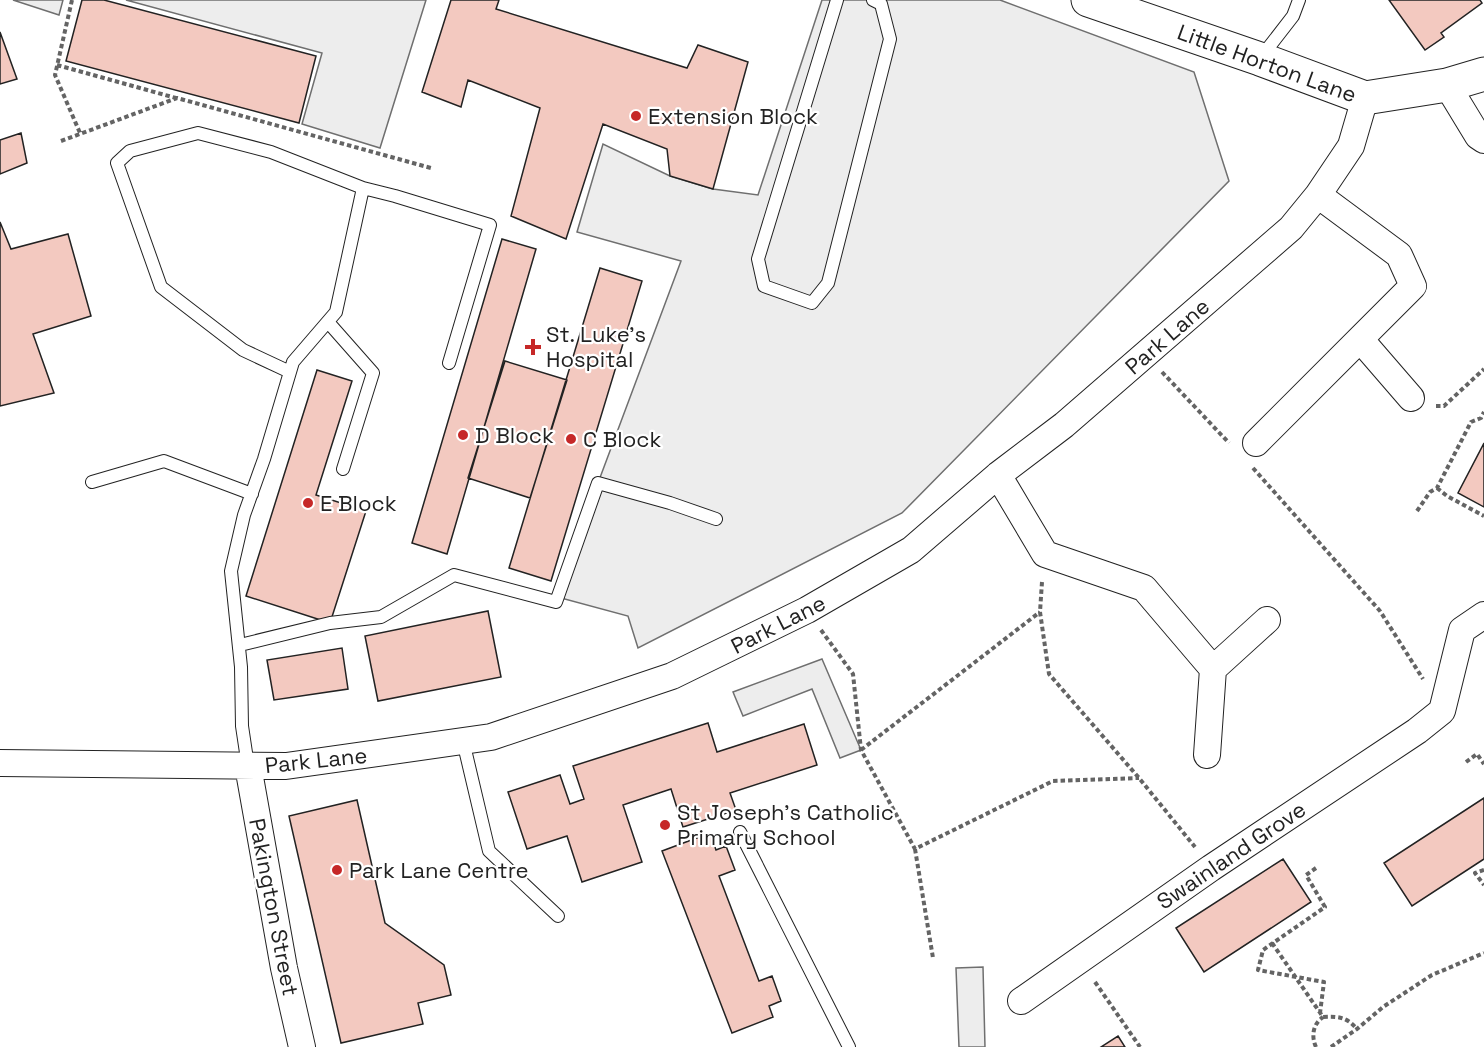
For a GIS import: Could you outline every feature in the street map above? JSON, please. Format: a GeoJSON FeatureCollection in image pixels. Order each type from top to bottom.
{"type":"FeatureCollection","features":[{"type":"Feature","properties":{"kind":"street","name":"Little Horton Lane"},"geometry":{"type":"LineString","coordinates":[[1088,0],[1365,98],[1447,85],[1484,74]]}},
{"type":"Feature","properties":{"kind":"street"},"geometry":{"type":"LineString","coordinates":[[1447,85],[1478,136],[1484,140]]}},
{"type":"Feature","properties":{"kind":"street","name":"Park Lane"},"geometry":{"type":"LineString","coordinates":[[0,763],[286,766],[491,737],[672,676],[807,610],[911,550],[998,475],[1064,425],[1291,228],[1318,195],[1351,146],[1365,98]]}},
{"type":"Feature","properties":{"kind":"street"},"geometry":{"type":"LineString","coordinates":[[1248,454],[1413,286],[1399,255],[1318,195]]}},
{"type":"Feature","properties":{"kind":"street"},"geometry":{"type":"LineString","coordinates":[[1360,339],[1410,398]]}},
{"type":"Feature","properties":{"kind":"street"},"geometry":{"type":"LineString","coordinates":[[998,475],[1044,554],[1144,588],[1213,669]]}},
{"type":"Feature","properties":{"kind":"street"},"geometry":{"type":"LineString","coordinates":[[1442,711],[1462,630],[1484,615]]}},
{"type":"Feature","properties":{"kind":"street"},"geometry":{"type":"LineString","coordinates":[[1207,755],[1213,669],[1267,620]]}},
{"type":"Feature","properties":{"kind":"street","name":"Swainland Grove"},"geometry":{"type":"LineString","coordinates":[[1021,1001],[1211,868],[1417,731],[1442,711]]}},
{"type":"Feature","properties":{"kind":"street","name":"Pakington Street"},"geometry":{"type":"LineString","coordinates":[[248,766],[284,968],[302,1047]]}},
{"type":"Feature","properties":{"kind":"lane"},"geometry":{"type":"LineString","coordinates":[[837,0],[758,259],[764,286],[812,303],[828,283],[890,39],[881,4],[873,0]]}},
{"type":"Feature","properties":{"kind":"lane"},"geometry":{"type":"LineString","coordinates":[[1260,59],[1293,16],[1299,0]]}},
{"type":"Feature","properties":{"kind":"lane"},"geometry":{"type":"LineString","coordinates":[[290,372],[243,350],[161,287],[117,163],[130,151],[198,133],[271,152],[363,189],[395,196],[490,225],[448,363]]}},
{"type":"Feature","properties":{"kind":"lane"},"geometry":{"type":"LineString","coordinates":[[248,766],[242,726],[240,645],[231,571],[244,515],[293,362],[336,312],[363,189]]}},
{"type":"Feature","properties":{"kind":"lane"},"geometry":{"type":"LineString","coordinates":[[328,322],[373,373],[343,469]]}},
{"type":"Feature","properties":{"kind":"lane"},"geometry":{"type":"LineString","coordinates":[[93,482],[164,461],[252,494]]}},
{"type":"Feature","properties":{"kind":"lane"},"geometry":{"type":"LineString","coordinates":[[240,645],[330,622],[381,617],[454,575],[556,602],[598,483],[670,503],[716,519]]}},
{"type":"Feature","properties":{"kind":"lane"},"geometry":{"type":"LineString","coordinates":[[463,741],[489,851],[558,916]]}},
{"type":"Feature","properties":{"kind":"lane"},"geometry":{"type":"LineString","coordinates":[[740,832],[849,1047]]}},
{"type":"Feature","properties":{"kind":"path"},"geometry":{"type":"LineString","coordinates":[[72,0],[55,75],[80,133]]}},
{"type":"Feature","properties":{"kind":"path"},"geometry":{"type":"LineString","coordinates":[[57,65],[177,98]]}},
{"type":"Feature","properties":{"kind":"path"},"geometry":{"type":"LineString","coordinates":[[1145,354],[1248,454],[1380,611],[1442,711]]}},
{"type":"Feature","properties":{"kind":"path"},"geometry":{"type":"LineString","coordinates":[[1410,398],[1417,399],[1426,407],[1444,406],[1484,369]]}},
{"type":"Feature","properties":{"kind":"path"},"geometry":{"type":"LineString","coordinates":[[1417,511],[1430,492],[1437,488],[1471,422],[1481,418],[1484,412]]}},
{"type":"Feature","properties":{"kind":"path"},"geometry":{"type":"LineString","coordinates":[[1437,488],[1484,516]]}},
{"type":"Feature","properties":{"kind":"path"},"geometry":{"type":"LineString","coordinates":[[1044,554],[1040,612],[1049,674],[1139,778],[1211,868]]}},
{"type":"Feature","properties":{"kind":"path"},"geometry":{"type":"LineString","coordinates":[[807,610],[853,674],[861,750],[915,849],[933,958]]}},
{"type":"Feature","properties":{"kind":"path"},"geometry":{"type":"LineString","coordinates":[[861,750],[1040,612]]}},
{"type":"Feature","properties":{"kind":"path"},"geometry":{"type":"LineString","coordinates":[[1466,762],[1477,754],[1484,764]]}},
{"type":"Feature","properties":{"kind":"path"},"geometry":{"type":"LineString","coordinates":[[915,849],[1053,781],[1139,778]]}},
{"type":"Feature","properties":{"kind":"path"},"geometry":{"type":"LineString","coordinates":[[1316,868],[1306,875],[1325,907],[1263,950],[1258,970],[1324,982],[1321,1015],[1313,1031],[1316,1047]]}},
{"type":"Feature","properties":{"kind":"path"},"geometry":{"type":"LineString","coordinates":[[1484,870],[1475,873],[1484,885]]}},
{"type":"Feature","properties":{"kind":"path"},"geometry":{"type":"LineString","coordinates":[[1272,943],[1321,1015]]}},
{"type":"Feature","properties":{"kind":"path"},"geometry":{"type":"LineString","coordinates":[[1330,1047],[1357,1029],[1383,1006],[1431,975],[1483,953],[1484,961]]}},
{"type":"Feature","properties":{"kind":"path"},"geometry":{"type":"LineString","coordinates":[[1079,960],[1140,1047]]}},
{"type":"Feature","properties":{"kind":"path"},"geometry":{"type":"LineString","coordinates":[[1321,1015],[1338,1016],[1350,1021],[1357,1029]]}},
{"type":"Feature","properties":{"kind":"shaded area"},"geometry":{"type":"Polygon","coordinates":[[[13,0],[63,0],[59,15],[13,0]]]}},
{"type":"Feature","properties":{"kind":"shaded area"},"geometry":{"type":"Polygon","coordinates":[[[126,0],[426,0],[380,148],[302,124],[322,53],[126,0]]]}},
{"type":"Feature","properties":{"kind":"shaded area"},"geometry":{"type":"Polygon","coordinates":[[[822,0],[1000,0],[1194,72],[1229,181],[902,513],[638,648],[628,616],[561,598],[598,483],[681,261],[577,232],[603,144],[670,176],[713,189],[758,195],[822,0]]]}},
{"type":"Feature","properties":{"kind":"shaded area"},"geometry":{"type":"Polygon","coordinates":[[[822,659],[861,750],[840,758],[812,689],[743,716],[733,692],[822,659]]]}},
{"type":"Feature","properties":{"kind":"shaded area"},"geometry":{"type":"Polygon","coordinates":[[[983,967],[985,1047],[959,1047],[956,968],[983,967]]]}},
{"type":"Feature","properties":{"kind":"building"},"geometry":{"type":"Polygon","coordinates":[[[82,0],[104,0],[316,56],[299,123],[66,61],[82,0]]]}},
{"type":"Feature","properties":{"kind":"building","name":"Extension Block"},"geometry":{"type":"Polygon","coordinates":[[[451,0],[499,0],[496,9],[687,68],[698,45],[748,62],[713,189],[670,176],[667,149],[603,124],[566,239],[511,216],[540,108],[468,80],[461,107],[422,92],[451,0]]]}},
{"type":"Feature","properties":{"kind":"building"},"geometry":{"type":"Polygon","coordinates":[[[1389,0],[1480,0],[1482,3],[1441,33],[1444,37],[1425,50],[1389,0]]]}},
{"type":"Feature","properties":{"kind":"building"},"geometry":{"type":"Polygon","coordinates":[[[0,32],[17,79],[0,84],[0,32]]]}},
{"type":"Feature","properties":{"kind":"building"},"geometry":{"type":"Polygon","coordinates":[[[21,133],[27,163],[0,174],[0,140],[21,133]]]}},
{"type":"Feature","properties":{"kind":"building"},"geometry":{"type":"Polygon","coordinates":[[[0,222],[11,249],[68,234],[91,316],[33,334],[54,393],[0,406],[0,222]]]}},
{"type":"Feature","properties":{"kind":"building","name":"D Block"},"geometry":{"type":"Polygon","coordinates":[[[502,239],[536,249],[447,554],[412,543],[502,239]]]}},
{"type":"Feature","properties":{"kind":"building","name":"C Block"},"geometry":{"type":"Polygon","coordinates":[[[600,268],[642,281],[551,581],[509,568],[600,268]]]}},
{"type":"Feature","properties":{"kind":"building"},"geometry":{"type":"Polygon","coordinates":[[[505,361],[567,380],[530,498],[468,478],[505,361]]]}},
{"type":"Feature","properties":{"kind":"building","name":"E Block"},"geometry":{"type":"Polygon","coordinates":[[[317,370],[352,381],[316,495],[366,511],[330,623],[246,596],[317,370]]]}},
{"type":"Feature","properties":{"kind":"building"},"geometry":{"type":"Polygon","coordinates":[[[1484,443],[1484,507],[1458,493],[1484,443]]]}},
{"type":"Feature","properties":{"kind":"building"},"geometry":{"type":"Polygon","coordinates":[[[488,611],[501,677],[378,701],[365,636],[488,611]]]}},
{"type":"Feature","properties":{"kind":"building"},"geometry":{"type":"Polygon","coordinates":[[[342,648],[348,689],[274,700],[267,660],[342,648]]]}},
{"type":"Feature","properties":{"kind":"building"},"geometry":{"type":"Polygon","coordinates":[[[708,723],[717,752],[804,724],[817,765],[730,793],[736,810],[683,827],[671,789],[623,805],[642,862],[582,882],[567,836],[527,849],[508,792],[560,775],[570,804],[584,799],[573,766],[708,723]]]}},
{"type":"Feature","properties":{"kind":"building"},"geometry":{"type":"Polygon","coordinates":[[[1484,798],[1484,859],[1412,906],[1384,863],[1484,798]]]}},
{"type":"Feature","properties":{"kind":"building","name":"Park Lane Centre"},"geometry":{"type":"Polygon","coordinates":[[[357,800],[385,923],[444,965],[451,995],[418,1003],[423,1024],[341,1043],[289,816],[357,800]]]}},
{"type":"Feature","properties":{"kind":"building"},"geometry":{"type":"Polygon","coordinates":[[[710,833],[716,850],[726,846],[735,870],[719,876],[759,981],[772,976],[781,1001],[769,1006],[773,1017],[732,1033],[662,851],[710,833]]]}},
{"type":"Feature","properties":{"kind":"building"},"geometry":{"type":"Polygon","coordinates":[[[1283,859],[1311,902],[1204,972],[1176,928],[1283,859]]]}},
{"type":"Feature","properties":{"kind":"building"},"geometry":{"type":"Polygon","coordinates":[[[1118,1036],[1125,1047],[1101,1047],[1118,1036]]]}},
{"type":"Feature","properties":{"kind":"place","name":"Extension Block"},"geometry":{"type":"Point","coordinates":[636,116]}},
{"type":"Feature","properties":{"kind":"place","name":"St. Luke's Hospital"},"geometry":{"type":"Point","coordinates":[533,347]}},
{"type":"Feature","properties":{"kind":"place","name":"D Block"},"geometry":{"type":"Point","coordinates":[463,435]}},
{"type":"Feature","properties":{"kind":"place","name":"C Block"},"geometry":{"type":"Point","coordinates":[571,439]}},
{"type":"Feature","properties":{"kind":"place","name":"E Block"},"geometry":{"type":"Point","coordinates":[308,503]}},
{"type":"Feature","properties":{"kind":"place","name":"St Joseph's Catholic Primary School"},"geometry":{"type":"Point","coordinates":[665,825]}},
{"type":"Feature","properties":{"kind":"place","name":"Park Lane Centre"},"geometry":{"type":"Point","coordinates":[337,870]}}]}
